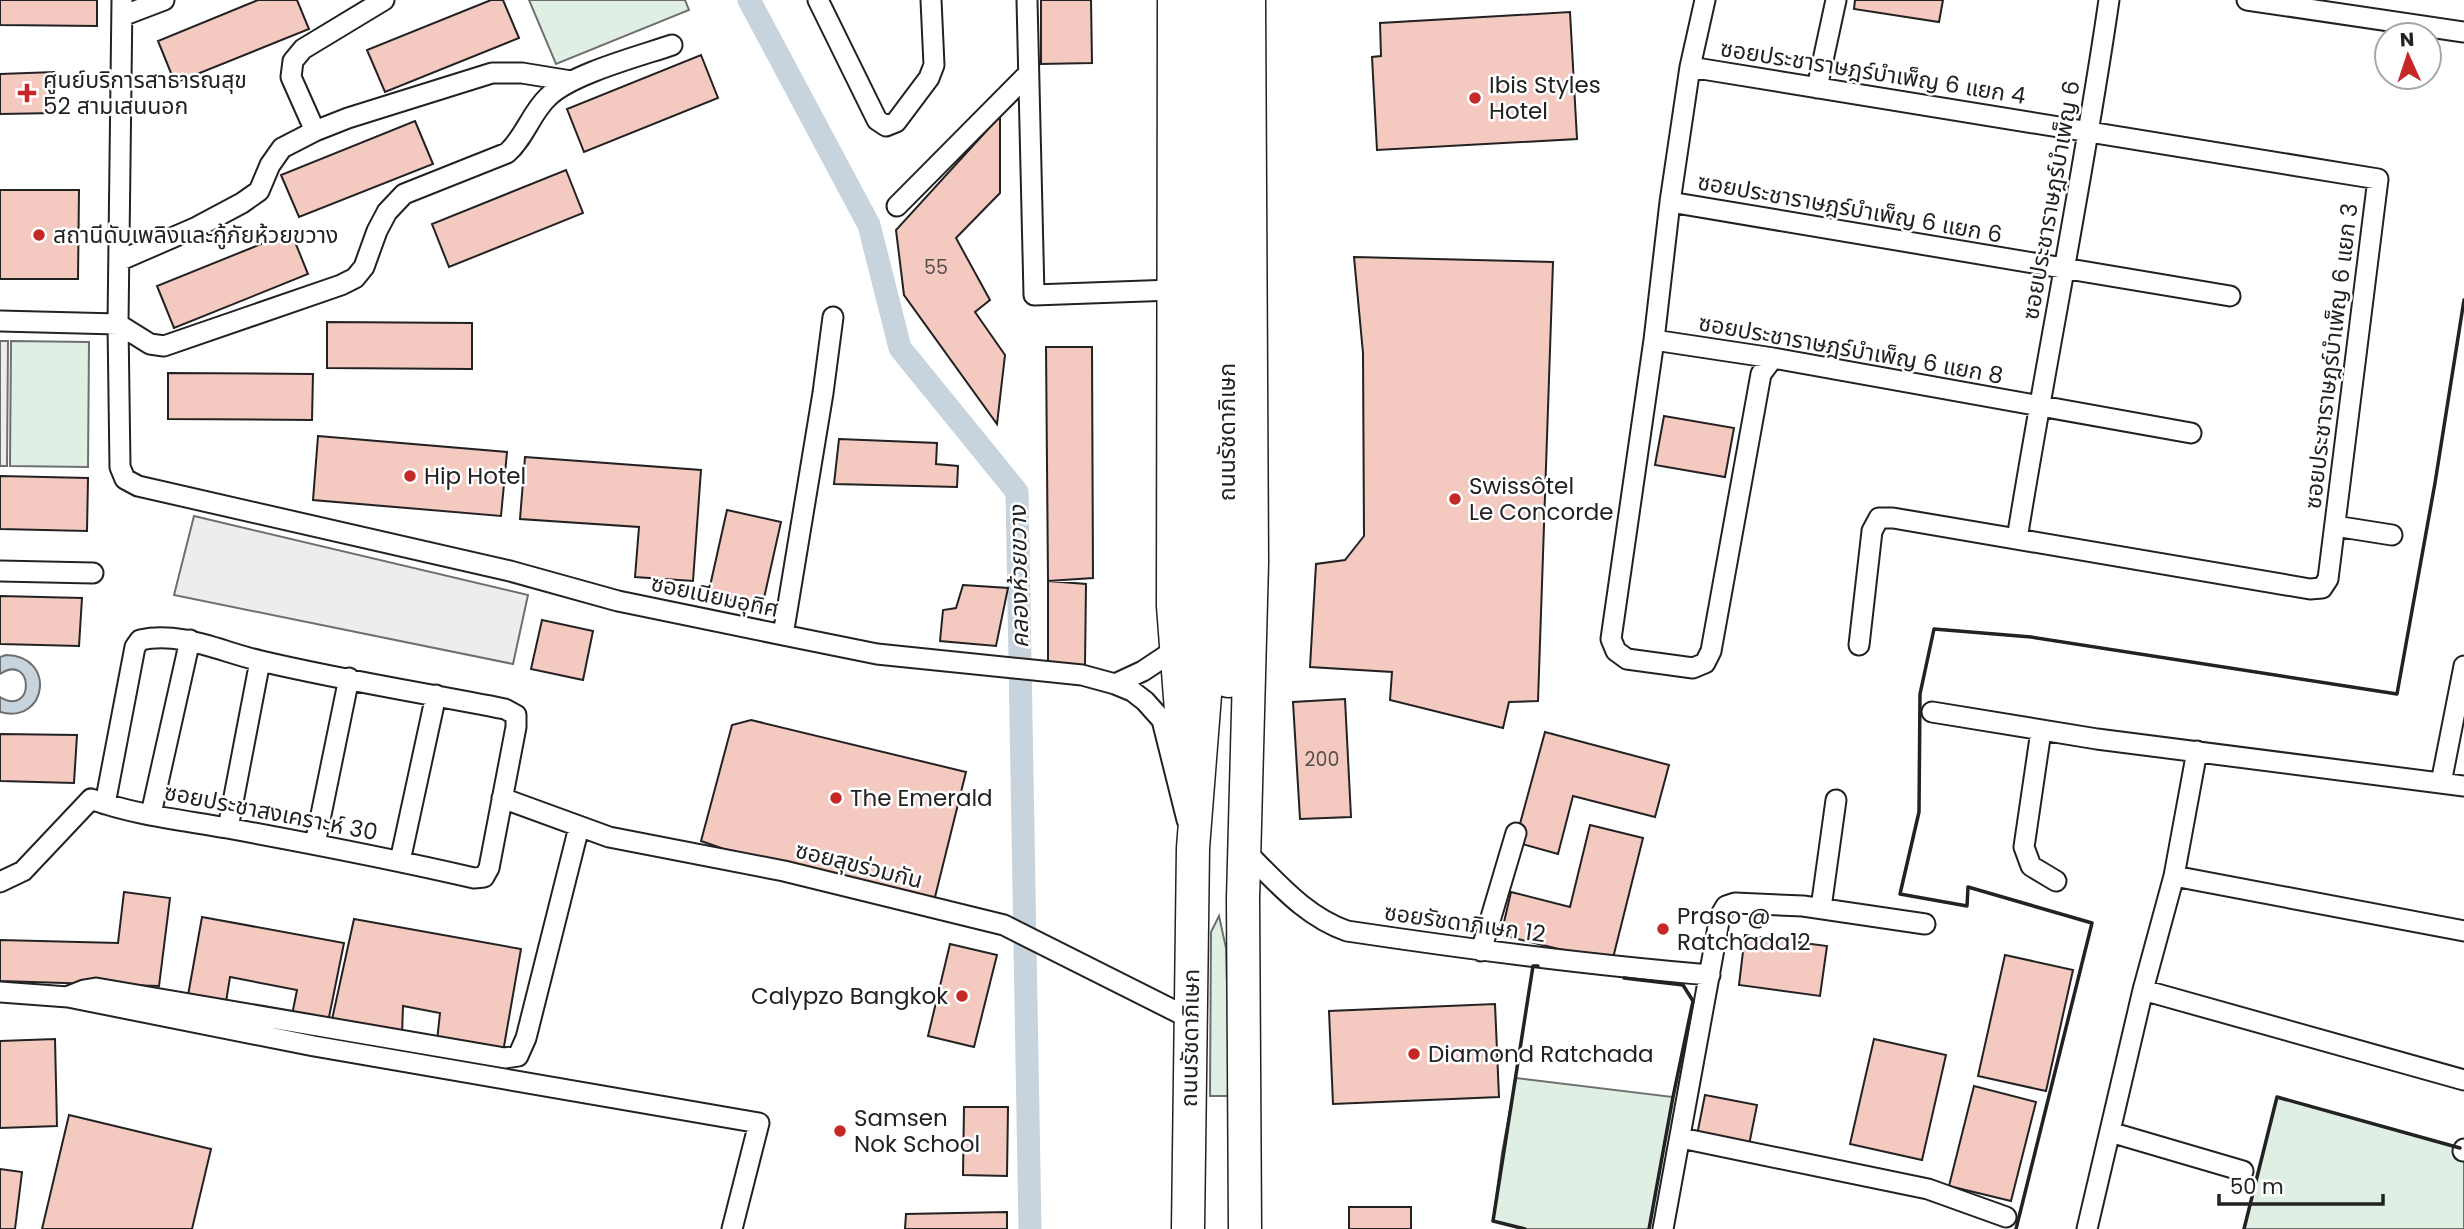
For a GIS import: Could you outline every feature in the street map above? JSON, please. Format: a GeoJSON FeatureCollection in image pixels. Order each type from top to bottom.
{"type":"FeatureCollection","features":[{"type":"Feature","properties":{"kind":"main road","name":"ถนนรัชดาภิเษก"},"geometry":{"type":"LineString","coordinates":[[1174,0],[1173,607],[1193,848]]}},
{"type":"Feature","properties":{"kind":"main road","name":"ถนนรัชดาภิเษก"},"geometry":{"type":"LineString","coordinates":[[1188,1229],[1193,848],[1205,695],[1203,0]]}},
{"type":"Feature","properties":{"kind":"main road","name":"ถนนรัชดาภิเษก"},"geometry":{"type":"LineString","coordinates":[[1226,0],[1228,695],[1244,856]]}},
{"type":"Feature","properties":{"kind":"main road","name":"ถนนรัชดาภิเษก"},"geometry":{"type":"LineString","coordinates":[[1245,1229],[1244,856],[1252,563],[1249,0]]}},
{"type":"Feature","properties":{"kind":"street"},"geometry":{"type":"LineString","coordinates":[[118,324],[121,260],[122,8],[164,0]]}},
{"type":"Feature","properties":{"kind":"street"},"geometry":{"type":"LineString","coordinates":[[314,131],[291,77],[293,61],[303,49],[384,0]]}},
{"type":"Feature","properties":{"kind":"street"},"geometry":{"type":"LineString","coordinates":[[818,0],[877,120],[886,126],[896,122],[929,78],[934,65],[931,0]]}},
{"type":"Feature","properties":{"kind":"street"},"geometry":{"type":"LineString","coordinates":[[1027,0],[1034,296],[1173,290]]}},
{"type":"Feature","properties":{"kind":"street"},"geometry":{"type":"LineString","coordinates":[[1705,0],[1690,67],[1670,202],[1654,340],[1611,639],[1616,651],[1627,659],[1693,668],[1705,663],[1711,651],[1761,374],[1773,358]]}},
{"type":"Feature","properties":{"kind":"street"},"geometry":{"type":"LineString","coordinates":[[1817,88],[1836,0]]}},
{"type":"Feature","properties":{"kind":"street","name":"ซอยประชาราษฎร์บำเพ็ญ 6"},"geometry":{"type":"LineString","coordinates":[[2017,539],[2038,407],[2090,132],[2109,0]]}},
{"type":"Feature","properties":{"kind":"street"},"geometry":{"type":"LineString","coordinates":[[2247,0],[2464,32]]}},
{"type":"Feature","properties":{"kind":"street"},"geometry":{"type":"LineString","coordinates":[[0,321],[118,324],[149,344],[164,346],[348,282],[364,267],[377,230],[387,212],[404,194],[507,153],[518,143],[541,104],[571,81],[672,45]]}},
{"type":"Feature","properties":{"kind":"street","name":"ซอยประชาราษฎร์บำเพ็ญ 6 แยก 4"},"geometry":{"type":"LineString","coordinates":[[1690,67],[2090,132]]}},
{"type":"Feature","properties":{"kind":"street"},"geometry":{"type":"LineString","coordinates":[[121,260],[197,227],[243,203],[259,191],[270,165],[282,148],[314,131],[492,73],[522,73],[571,81]]}},
{"type":"Feature","properties":{"kind":"street"},"geometry":{"type":"LineString","coordinates":[[897,206],[1028,74]]}},
{"type":"Feature","properties":{"kind":"street","name":"ซอยประชาราษฎร์บำเพ็ญ 6 แยก 3"},"geometry":{"type":"LineString","coordinates":[[2017,539],[2311,590],[2322,588],[2328,579],[2378,179],[2090,132]]}},
{"type":"Feature","properties":{"kind":"street","name":"ซอยประชาราษฎร์บำเพ็ญ 6 แยก 6"},"geometry":{"type":"LineString","coordinates":[[1670,202],[2230,296]]}},
{"type":"Feature","properties":{"kind":"street"},"geometry":{"type":"LineString","coordinates":[[783,635],[833,317]]}},
{"type":"Feature","properties":{"kind":"street","name":"ซอยเนียมอุทิศ"},"geometry":{"type":"LineString","coordinates":[[118,324],[120,467],[125,479],[138,486],[510,571],[618,601],[783,635],[877,654],[1082,675],[1115,684],[1132,691],[1162,720],[1193,848]]}},
{"type":"Feature","properties":{"kind":"street","name":"ซอยประชาราษฎร์บำเพ็ญ 6 แยก 8"},"geometry":{"type":"LineString","coordinates":[[1654,340],[1773,358],[2190,433]]}},
{"type":"Feature","properties":{"kind":"street"},"geometry":{"type":"LineString","coordinates":[[1859,645],[1872,531],[1879,518],[1893,518],[2017,539]]}},
{"type":"Feature","properties":{"kind":"street"},"geometry":{"type":"LineString","coordinates":[[2334,526],[2392,535]]}},
{"type":"Feature","properties":{"kind":"street"},"geometry":{"type":"LineString","coordinates":[[0,571],[93,573]]}},
{"type":"Feature","properties":{"kind":"street"},"geometry":{"type":"LineString","coordinates":[[0,882],[23,872],[91,799],[105,804],[135,647],[140,640],[149,638],[190,640],[260,661],[505,709],[516,715],[516,727],[502,797]]}},
{"type":"Feature","properties":{"kind":"street"},"geometry":{"type":"LineString","coordinates":[[151,814],[190,640]]}},
{"type":"Feature","properties":{"kind":"street"},"geometry":{"type":"LineString","coordinates":[[1115,684],[1143,671],[1176,649]]}},
{"type":"Feature","properties":{"kind":"street"},"geometry":{"type":"LineString","coordinates":[[228,828],[260,661]]}},
{"type":"Feature","properties":{"kind":"street"},"geometry":{"type":"LineString","coordinates":[[2441,783],[2464,666]]}},
{"type":"Feature","properties":{"kind":"street"},"geometry":{"type":"LineString","coordinates":[[315,845],[349,678]]}},
{"type":"Feature","properties":{"kind":"street"},"geometry":{"type":"LineString","coordinates":[[400,861],[436,695]]}},
{"type":"Feature","properties":{"kind":"street"},"geometry":{"type":"LineString","coordinates":[[1932,712],[2041,731],[2464,786]]}},
{"type":"Feature","properties":{"kind":"street"},"geometry":{"type":"LineString","coordinates":[[2041,731],[2024,847],[2031,866],[2056,881]]}},
{"type":"Feature","properties":{"kind":"street"},"geometry":{"type":"LineString","coordinates":[[2087,1229],[2143,990],[2174,876],[2197,751]]}},
{"type":"Feature","properties":{"kind":"street","name":"ซอยประชาสงเคราะห์ 30"},"geometry":{"type":"LineString","coordinates":[[105,804],[400,861],[474,878],[484,877],[489,869],[502,797]]}},
{"type":"Feature","properties":{"kind":"street","name":"ซอยสุขร่วมกัน"},"geometry":{"type":"LineString","coordinates":[[502,797],[609,837],[784,870],[1004,925],[1191,1019]]}},
{"type":"Feature","properties":{"kind":"street"},"geometry":{"type":"LineString","coordinates":[[1821,908],[1836,800]]}},
{"type":"Feature","properties":{"kind":"street"},"geometry":{"type":"LineString","coordinates":[[68,997],[96,988],[506,1058],[518,1056],[526,1038],[579,827]]}},
{"type":"Feature","properties":{"kind":"street"},"geometry":{"type":"LineString","coordinates":[[1481,951],[1516,833]]}},
{"type":"Feature","properties":{"kind":"street","name":"ซอยรัชดาภิเษก 12"},"geometry":{"type":"LineString","coordinates":[[1244,856],[1300,906],[1328,925],[1347,931],[1618,968],[1710,975]]}},
{"type":"Feature","properties":{"kind":"street"},"geometry":{"type":"LineString","coordinates":[[2174,876],[2464,931]]}},
{"type":"Feature","properties":{"kind":"street"},"geometry":{"type":"LineString","coordinates":[[1663,1229],[1720,916],[1726,906],[1735,903],[1821,908],[1925,924]]}},
{"type":"Feature","properties":{"kind":"street"},"geometry":{"type":"LineString","coordinates":[[2143,990],[2464,1080]]}},
{"type":"Feature","properties":{"kind":"street"},"geometry":{"type":"LineString","coordinates":[[0,992],[68,997],[314,1045],[759,1124],[732,1229]]}},
{"type":"Feature","properties":{"kind":"street"},"geometry":{"type":"LineString","coordinates":[[2110,1132],[2243,1171]]}},
{"type":"Feature","properties":{"kind":"street"},"geometry":{"type":"LineString","coordinates":[[1681,1138],[1928,1189],[2006,1217]]}},
{"type":"Feature","properties":{"kind":"green space"},"geometry":{"type":"Polygon","coordinates":[[[529,0],[685,0],[689,10],[556,64],[529,0]]]}},
{"type":"Feature","properties":{"kind":"green space"},"geometry":{"type":"Polygon","coordinates":[[[11,341],[89,342],[88,467],[10,466],[11,341]]]}},
{"type":"Feature","properties":{"kind":"green space"},"geometry":{"type":"Polygon","coordinates":[[[1219,916],[1226,948],[1230,1096],[1210,1096],[1211,932],[1219,916]]]}},
{"type":"Feature","properties":{"kind":"green space"},"geometry":{"type":"Polygon","coordinates":[[[1516,1078],[1673,1097],[1649,1229],[1525,1229],[1493,1221],[1516,1078]]]}},
{"type":"Feature","properties":{"kind":"green space"},"geometry":{"type":"Polygon","coordinates":[[[2277,1097],[2464,1149],[2464,1229],[2244,1229],[2277,1097]]]}},
{"type":"Feature","properties":{"kind":"shaded area"},"geometry":{"type":"Polygon","coordinates":[[[0,341],[8,341],[7,466],[0,466],[0,341]]]}},
{"type":"Feature","properties":{"kind":"shaded area"},"geometry":{"type":"Polygon","coordinates":[[[194,516],[528,595],[513,664],[174,595],[194,516]]]}},
{"type":"Feature","properties":{"kind":"shaded area"},"geometry":{"type":"Polygon","coordinates":[[[6,655],[22,658],[33,666],[39,677],[40,689],[36,700],[28,709],[16,713],[0,712],[0,697],[11,701],[20,699],[26,685],[19,671],[11,670],[0,674],[0,657],[6,655]]]}},
{"type":"Feature","properties":{"kind":"building"},"geometry":{"type":"Polygon","coordinates":[[[0,0],[97,0],[97,26],[0,25],[0,0]]]}},
{"type":"Feature","properties":{"kind":"building"},"geometry":{"type":"Polygon","coordinates":[[[258,0],[297,0],[309,29],[175,83],[158,41],[258,0]]]}},
{"type":"Feature","properties":{"kind":"building"},"geometry":{"type":"Polygon","coordinates":[[[491,0],[503,0],[519,38],[385,92],[367,50],[491,0]]]}},
{"type":"Feature","properties":{"kind":"building"},"geometry":{"type":"Polygon","coordinates":[[[1041,0],[1091,0],[1092,63],[1041,64],[1041,0]]]}},
{"type":"Feature","properties":{"kind":"building"},"geometry":{"type":"Polygon","coordinates":[[[1855,0],[1943,0],[1939,22],[1854,9],[1855,0]]]}},
{"type":"Feature","properties":{"kind":"building","name":"Ibis Styles Hotel"},"geometry":{"type":"Polygon","coordinates":[[[1570,12],[1577,139],[1377,150],[1372,57],[1381,56],[1380,23],[1570,12]]]}},
{"type":"Feature","properties":{"kind":"building"},"geometry":{"type":"Polygon","coordinates":[[[701,55],[718,98],[584,152],[567,109],[701,55]]]}},
{"type":"Feature","properties":{"kind":"building","name":"ศูนย์บริการสาธารณสุข 52 สามเสนนอก"},"geometry":{"type":"Polygon","coordinates":[[[54,72],[56,113],[0,114],[0,74],[54,72]]]}},
{"type":"Feature","properties":{"kind":"building"},"geometry":{"type":"Polygon","coordinates":[[[1000,116],[1000,193],[956,238],[990,300],[975,312],[1005,355],[997,424],[904,295],[896,230],[1000,116]]]}},
{"type":"Feature","properties":{"kind":"building"},"geometry":{"type":"Polygon","coordinates":[[[415,121],[433,164],[299,217],[281,175],[415,121]]]}},
{"type":"Feature","properties":{"kind":"building"},"geometry":{"type":"Polygon","coordinates":[[[566,170],[583,213],[449,267],[432,224],[566,170]]]}},
{"type":"Feature","properties":{"kind":"building","name":"สถานีดับเพลิงและกู้ภัยห้วยขวาง"},"geometry":{"type":"Polygon","coordinates":[[[0,190],[79,190],[78,279],[0,279],[0,190]]]}},
{"type":"Feature","properties":{"kind":"building"},"geometry":{"type":"Polygon","coordinates":[[[291,232],[308,274],[174,328],[157,286],[291,232]]]}},
{"type":"Feature","properties":{"kind":"building","name":"Swissôtel Le Concorde"},"geometry":{"type":"Polygon","coordinates":[[[1354,257],[1553,262],[1538,701],[1509,702],[1503,728],[1390,700],[1392,672],[1310,667],[1316,564],[1345,560],[1364,536],[1363,353],[1354,257]]]}},
{"type":"Feature","properties":{"kind":"building"},"geometry":{"type":"Polygon","coordinates":[[[327,322],[472,323],[472,369],[327,368],[327,322]]]}},
{"type":"Feature","properties":{"kind":"building"},"geometry":{"type":"Polygon","coordinates":[[[1046,347],[1092,347],[1093,578],[1048,581],[1046,347]]]}},
{"type":"Feature","properties":{"kind":"building"},"geometry":{"type":"Polygon","coordinates":[[[168,373],[313,374],[312,420],[168,419],[168,373]]]}},
{"type":"Feature","properties":{"kind":"building"},"geometry":{"type":"Polygon","coordinates":[[[1664,416],[1734,428],[1725,477],[1655,465],[1664,416]]]}},
{"type":"Feature","properties":{"kind":"building","name":"Hip Hotel"},"geometry":{"type":"Polygon","coordinates":[[[318,436],[507,452],[501,516],[313,500],[318,436]]]}},
{"type":"Feature","properties":{"kind":"building"},"geometry":{"type":"Polygon","coordinates":[[[839,439],[937,443],[936,464],[958,466],[957,487],[834,484],[839,439]]]}},
{"type":"Feature","properties":{"kind":"building"},"geometry":{"type":"Polygon","coordinates":[[[525,457],[701,470],[693,581],[635,577],[639,527],[520,519],[525,457]]]}},
{"type":"Feature","properties":{"kind":"building"},"geometry":{"type":"Polygon","coordinates":[[[0,476],[88,478],[87,531],[0,529],[0,476]]]}},
{"type":"Feature","properties":{"kind":"building"},"geometry":{"type":"Polygon","coordinates":[[[727,510],[781,522],[762,607],[708,595],[727,510]]]}},
{"type":"Feature","properties":{"kind":"building"},"geometry":{"type":"Polygon","coordinates":[[[1048,581],[1086,584],[1085,666],[1048,667],[1048,581]]]}},
{"type":"Feature","properties":{"kind":"building"},"geometry":{"type":"Polygon","coordinates":[[[963,585],[1008,588],[996,646],[940,641],[943,610],[956,608],[963,585]]]}},
{"type":"Feature","properties":{"kind":"building"},"geometry":{"type":"Polygon","coordinates":[[[0,596],[82,598],[79,646],[0,644],[0,596]]]}},
{"type":"Feature","properties":{"kind":"building"},"geometry":{"type":"Polygon","coordinates":[[[542,620],[593,631],[583,680],[531,669],[542,620]]]}},
{"type":"Feature","properties":{"kind":"building"},"geometry":{"type":"Polygon","coordinates":[[[1345,699],[1351,817],[1300,819],[1293,702],[1345,699]]]}},
{"type":"Feature","properties":{"kind":"building","name":"The Emerald"},"geometry":{"type":"Polygon","coordinates":[[[751,720],[966,772],[934,901],[701,841],[732,725],[751,720]]]}},
{"type":"Feature","properties":{"kind":"building"},"geometry":{"type":"Polygon","coordinates":[[[1545,732],[1669,765],[1655,817],[1573,796],[1558,854],[1515,842],[1545,732]]]}},
{"type":"Feature","properties":{"kind":"building"},"geometry":{"type":"Polygon","coordinates":[[[0,734],[77,735],[74,783],[0,781],[0,734]]]}},
{"type":"Feature","properties":{"kind":"building"},"geometry":{"type":"Polygon","coordinates":[[[1590,825],[1643,838],[1612,962],[1501,935],[1511,892],[1570,907],[1590,825]]]}},
{"type":"Feature","properties":{"kind":"building"},"geometry":{"type":"Polygon","coordinates":[[[124,892],[170,898],[159,986],[0,981],[0,940],[118,943],[124,892]]]}},
{"type":"Feature","properties":{"kind":"building"},"geometry":{"type":"Polygon","coordinates":[[[202,917],[344,943],[327,1027],[291,1020],[297,990],[230,977],[225,1008],[187,1001],[202,917]]]}},
{"type":"Feature","properties":{"kind":"building"},"geometry":{"type":"Polygon","coordinates":[[[354,919],[521,949],[503,1052],[437,1041],[440,1013],[403,1006],[402,1035],[331,1024],[354,919]]]}},
{"type":"Feature","properties":{"kind":"building"},"geometry":{"type":"Polygon","coordinates":[[[1745,935],[1827,946],[1820,996],[1739,985],[1745,935]]]}},
{"type":"Feature","properties":{"kind":"building","name":"Calypzo Bangkok"},"geometry":{"type":"Polygon","coordinates":[[[950,944],[997,955],[974,1047],[928,1036],[950,944]]]}},
{"type":"Feature","properties":{"kind":"building"},"geometry":{"type":"Polygon","coordinates":[[[2005,955],[2073,970],[2046,1091],[1978,1076],[2005,955]]]}},
{"type":"Feature","properties":{"kind":"building","name":"Diamond Ratchada"},"geometry":{"type":"Polygon","coordinates":[[[1495,1004],[1499,1097],[1333,1104],[1329,1011],[1495,1004]]]}},
{"type":"Feature","properties":{"kind":"building"},"geometry":{"type":"Polygon","coordinates":[[[55,1039],[57,1126],[0,1128],[0,1041],[55,1039]]]}},
{"type":"Feature","properties":{"kind":"building"},"geometry":{"type":"Polygon","coordinates":[[[1874,1039],[1946,1055],[1922,1160],[1850,1144],[1874,1039]]]}},
{"type":"Feature","properties":{"kind":"building"},"geometry":{"type":"Polygon","coordinates":[[[1974,1086],[2036,1102],[2011,1201],[1949,1186],[1974,1086]]]}},
{"type":"Feature","properties":{"kind":"building"},"geometry":{"type":"Polygon","coordinates":[[[1705,1095],[1757,1105],[1749,1145],[1697,1135],[1705,1095]]]}},
{"type":"Feature","properties":{"kind":"building"},"geometry":{"type":"Polygon","coordinates":[[[964,1107],[1008,1107],[1007,1176],[963,1175],[964,1107]]]}},
{"type":"Feature","properties":{"kind":"building"},"geometry":{"type":"Polygon","coordinates":[[[69,1115],[211,1149],[192,1229],[42,1229],[69,1115]]]}},
{"type":"Feature","properties":{"kind":"building"},"geometry":{"type":"Polygon","coordinates":[[[0,1169],[22,1172],[15,1229],[0,1229],[0,1169]]]}},
{"type":"Feature","properties":{"kind":"building"},"geometry":{"type":"Polygon","coordinates":[[[1349,1207],[1411,1207],[1411,1229],[1349,1229],[1349,1207]]]}},
{"type":"Feature","properties":{"kind":"building"},"geometry":{"type":"Polygon","coordinates":[[[1007,1212],[1007,1229],[905,1229],[906,1214],[1007,1212]]]}},
{"type":"Feature","properties":{"kind":"waterway","name":"คลองห้วยขวาง"},"geometry":{"type":"LineString","coordinates":[[749,0],[869,225],[900,348],[1017,492],[1030,1229]]}},
{"type":"Feature","properties":{"kind":"wall"},"geometry":{"type":"LineString","coordinates":[[2016,1229],[2092,923],[1968,887],[1967,906],[1900,894],[1919,812],[1920,694],[1934,629],[2031,637],[2397,694],[2464,300]]}},
{"type":"Feature","properties":{"kind":"wall"},"geometry":{"type":"LineString","coordinates":[[1525,1229],[1493,1221],[1533,966],[1538,966]]}},
{"type":"Feature","properties":{"kind":"wall"},"geometry":{"type":"LineString","coordinates":[[1624,978],[1683,985],[1693,1001],[1649,1229]]}},
{"type":"Feature","properties":{"kind":"wall"},"geometry":{"type":"LineString","coordinates":[[2244,1229],[2277,1097],[2460,1148]]}},
{"type":"Feature","properties":{"kind":"place","name":"ศูนย์บริการสาธารณสุข 52 สามเสนนอก"},"geometry":{"type":"Point","coordinates":[27,93]}},
{"type":"Feature","properties":{"kind":"place","name":"Ibis Styles Hotel"},"geometry":{"type":"Point","coordinates":[1475,98]}},
{"type":"Feature","properties":{"kind":"place","name":"สถานีดับเพลิงและกู้ภัยห้วยขวาง"},"geometry":{"type":"Point","coordinates":[39,235]}},
{"type":"Feature","properties":{"kind":"place","name":"Hip Hotel"},"geometry":{"type":"Point","coordinates":[410,476]}},
{"type":"Feature","properties":{"kind":"place","name":"Swissôtel Le Concorde"},"geometry":{"type":"Point","coordinates":[1455,499]}},
{"type":"Feature","properties":{"kind":"place","name":"The Emerald"},"geometry":{"type":"Point","coordinates":[836,798]}},
{"type":"Feature","properties":{"kind":"place","name":"Praso @ Ratchada12"},"geometry":{"type":"Point","coordinates":[1663,929]}},
{"type":"Feature","properties":{"kind":"place","name":"Calypzo Bangkok"},"geometry":{"type":"Point","coordinates":[962,996]}},
{"type":"Feature","properties":{"kind":"place","name":"Diamond Ratchada"},"geometry":{"type":"Point","coordinates":[1414,1054]}},
{"type":"Feature","properties":{"kind":"place","name":"Samsen Nok School"},"geometry":{"type":"Point","coordinates":[840,1131]}}]}
